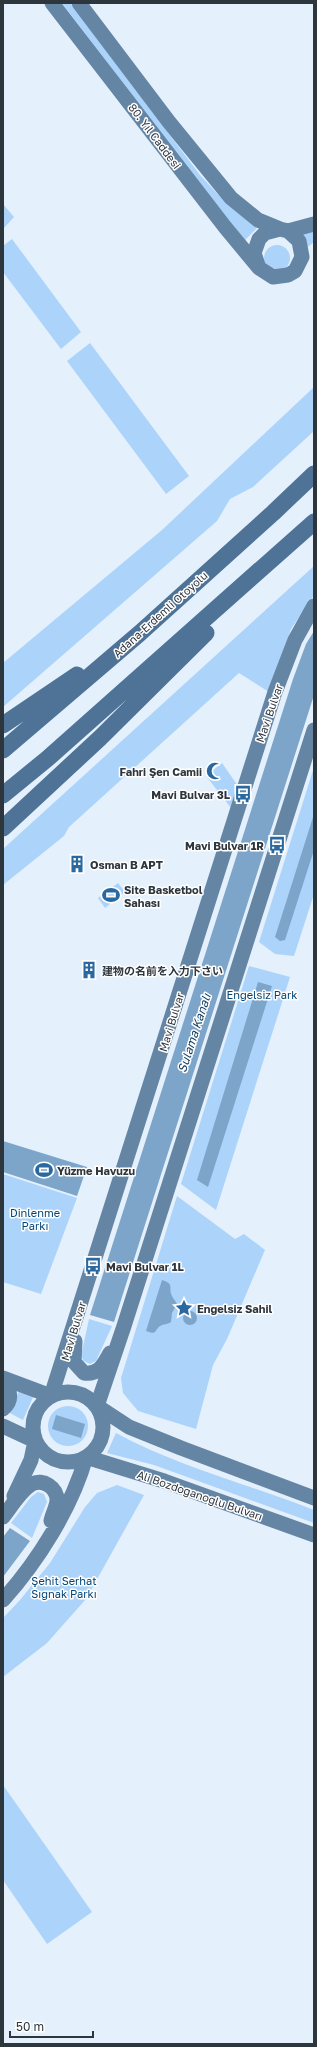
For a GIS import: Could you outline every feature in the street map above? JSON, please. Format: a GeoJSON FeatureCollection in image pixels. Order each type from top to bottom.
{"type":"FeatureCollection","features":[{"type":"Feature","properties":{"kind":"highway","name":"Adana-Erdemli Otoyolu"},"geometry":{"type":"LineString","coordinates":[[3,750],[140,633],[314,474]]}},
{"type":"Feature","properties":{"kind":"highway"},"geometry":{"type":"LineString","coordinates":[[3,828],[100,738],[167,673],[314,522]]}},
{"type":"Feature","properties":{"kind":"highway"},"geometry":{"type":"LineString","coordinates":[[3,794],[47,759],[292,544]]}},
{"type":"Feature","properties":{"kind":"highway"},"geometry":{"type":"LineString","coordinates":[[3,725],[140,633]]}},
{"type":"Feature","properties":{"kind":"main road","name":"80. Yıl Caddesi"},"geometry":{"type":"LineString","coordinates":[[52,3],[225,227],[259,268]]}},
{"type":"Feature","properties":{"kind":"main road","name":"80. Yıl Caddesi"},"geometry":{"type":"LineString","coordinates":[[79,3],[169,122],[231,198],[258,220],[284,230]]}},
{"type":"Feature","properties":{"kind":"main road"},"geometry":{"type":"LineString","coordinates":[[314,224],[265,233],[260,239],[254,253],[259,268],[265,274],[281,277],[292,273],[300,264],[314,253]]}},
{"type":"Feature","properties":{"kind":"main road"},"geometry":{"type":"LineString","coordinates":[[284,230],[299,241],[302,249],[300,264]]}},
{"type":"Feature","properties":{"kind":"main road","name":"Mavi Bulvar"},"geometry":{"type":"LineString","coordinates":[[51,1396],[275,692],[295,640],[314,606]]}},
{"type":"Feature","properties":{"kind":"main road"},"geometry":{"type":"LineString","coordinates":[[314,730],[124,1326],[97,1406],[102,1416],[104,1428],[102,1439],[96,1449],[86,1457],[75,1462],[63,1462],[51,1458],[42,1451],[35,1441],[32,1429],[33,1417],[39,1406],[51,1396],[68,1391],[79,1393],[90,1398],[97,1406],[123,1424],[174,1446],[314,1498]]}},
{"type":"Feature","properties":{"kind":"main road"},"geometry":{"type":"LineString","coordinates":[[78,1312],[74,1362],[84,1373],[91,1374],[102,1368],[124,1326]]}},
{"type":"Feature","properties":{"kind":"main road"},"geometry":{"type":"LineString","coordinates":[[3,1378],[51,1396]]}},
{"type":"Feature","properties":{"kind":"main road"},"geometry":{"type":"LineString","coordinates":[[3,1383],[10,1395],[10,1400],[3,1409]]}},
{"type":"Feature","properties":{"kind":"main road"},"geometry":{"type":"LineString","coordinates":[[3,1426],[35,1441]]}},
{"type":"Feature","properties":{"kind":"main road"},"geometry":{"type":"LineString","coordinates":[[3,1516],[31,1460],[35,1441]]}},
{"type":"Feature","properties":{"kind":"main road"},"geometry":{"type":"LineString","coordinates":[[3,1600],[43,1547],[79,1483],[86,1457]]}},
{"type":"Feature","properties":{"kind":"main road","name":"Ali Bozdoğanoğlu Bulvarı"},"geometry":{"type":"LineString","coordinates":[[86,1457],[164,1482],[314,1535]]}},
{"type":"Feature","properties":{"kind":"main road"},"geometry":{"type":"LineString","coordinates":[[3,1516],[33,1484],[42,1482],[52,1488],[57,1499],[43,1547]]}},
{"type":"Feature","properties":{"kind":"green space"},"geometry":{"type":"Polygon","coordinates":[[[62,3],[70,3],[200,175],[226,203],[257,228],[245,240],[196,179],[62,3]]]}},
{"type":"Feature","properties":{"kind":"green space"},"geometry":{"type":"Polygon","coordinates":[[[3,204],[14,217],[3,229],[3,204]]]}},
{"type":"Feature","properties":{"kind":"green space"},"geometry":{"type":"Polygon","coordinates":[[[314,229],[314,242],[305,249],[298,234],[314,229]]]}},
{"type":"Feature","properties":{"kind":"green space"},"geometry":{"type":"Polygon","coordinates":[[[12,239],[81,332],[61,349],[3,272],[3,246],[12,239]]]}},
{"type":"Feature","properties":{"kind":"green space"},"geometry":{"type":"Polygon","coordinates":[[[277,245],[286,249],[290,258],[286,267],[277,271],[268,267],[264,258],[268,249],[277,245]]]}},
{"type":"Feature","properties":{"kind":"green space"},"geometry":{"type":"Polygon","coordinates":[[[90,343],[189,476],[166,494],[67,361],[90,343]]]}},
{"type":"Feature","properties":{"kind":"green space"},"geometry":{"type":"Polygon","coordinates":[[[314,387],[314,431],[253,487],[230,499],[217,521],[3,707],[3,663],[162,530],[314,387]]]}},
{"type":"Feature","properties":{"kind":"green space"},"geometry":{"type":"Polygon","coordinates":[[[314,566],[314,595],[291,629],[269,692],[239,673],[69,827],[64,836],[3,885],[3,849],[314,566]]]}},
{"type":"Feature","properties":{"kind":"green space"},"geometry":{"type":"Polygon","coordinates":[[[222,763],[238,786],[231,808],[206,776],[222,763]]]}},
{"type":"Feature","properties":{"kind":"green space","name":"Engelsiz Park"},"geometry":{"type":"Polygon","coordinates":[[[314,767],[314,894],[294,956],[275,954],[259,942],[314,767]]]}},
{"type":"Feature","properties":{"kind":"green space","name":"Site Basketbol Sahası"},"geometry":{"type":"Polygon","coordinates":[[[118,883],[125,892],[105,908],[98,898],[118,883]]]}},
{"type":"Feature","properties":{"kind":"green space","name":"Engelsiz Park"},"geometry":{"type":"Polygon","coordinates":[[[249,966],[290,977],[216,1210],[181,1184],[249,966]]]}},
{"type":"Feature","properties":{"kind":"green space","name":"Dinlenme Parkı"},"geometry":{"type":"Polygon","coordinates":[[[3,1174],[77,1198],[41,1294],[3,1282],[3,1174]]]}},
{"type":"Feature","properties":{"kind":"green space"},"geometry":{"type":"Polygon","coordinates":[[[177,1196],[235,1239],[244,1234],[265,1250],[227,1339],[213,1365],[196,1429],[138,1411],[123,1393],[121,1378],[177,1196]]]}},
{"type":"Feature","properties":{"kind":"green space"},"geometry":{"type":"Polygon","coordinates":[[[89,1319],[112,1326],[96,1361],[90,1364],[84,1361],[81,1356],[89,1319]]]}},
{"type":"Feature","properties":{"kind":"green space"},"geometry":{"type":"Polygon","coordinates":[[[19,1390],[34,1395],[23,1420],[8,1412],[16,1400],[19,1390]]]}},
{"type":"Feature","properties":{"kind":"green space"},"geometry":{"type":"Polygon","coordinates":[[[72,1406],[79,1409],[85,1415],[88,1426],[87,1434],[79,1443],[72,1446],[64,1446],[57,1443],[49,1434],[48,1422],[51,1415],[60,1407],[72,1406]]]}},
{"type":"Feature","properties":{"kind":"green space"},"geometry":{"type":"Polygon","coordinates":[[[116,1433],[164,1456],[314,1510],[314,1523],[154,1465],[107,1453],[116,1433]]]}},
{"type":"Feature","properties":{"kind":"green space","name":"Şehit Serhat Sığnak Parkı"},"geometry":{"type":"Polygon","coordinates":[[[117,1485],[144,1495],[86,1599],[47,1643],[3,1677],[3,1618],[20,1600],[50,1563],[85,1507],[97,1493],[117,1485]]]}},
{"type":"Feature","properties":{"kind":"green space"},"geometry":{"type":"Polygon","coordinates":[[[38,1492],[44,1494],[47,1502],[32,1538],[11,1523],[31,1497],[38,1492]]]}},
{"type":"Feature","properties":{"kind":"green space"},"geometry":{"type":"Polygon","coordinates":[[[3,1785],[92,1912],[47,1944],[3,1880],[3,1785]]]}},
{"type":"Feature","properties":{"kind":"water","name":"Sulama Kanalı"},"geometry":{"type":"Polygon","coordinates":[[[314,631],[314,695],[114,1322],[90,1315],[293,679],[306,644],[314,631]]]}},
{"type":"Feature","properties":{"kind":"water"},"geometry":{"type":"Polygon","coordinates":[[[314,814],[314,850],[285,940],[280,941],[275,937],[314,814]]]}},
{"type":"Feature","properties":{"kind":"water","name":"Engelsiz Park"},"geometry":{"type":"Polygon","coordinates":[[[258,982],[272,986],[208,1187],[197,1180],[258,982]]]}},
{"type":"Feature","properties":{"kind":"water","name":"Yüzme Havuzu"},"geometry":{"type":"Polygon","coordinates":[[[3,1141],[87,1167],[77,1196],[3,1172],[3,1141]]]}},
{"type":"Feature","properties":{"kind":"water"},"geometry":{"type":"Polygon","coordinates":[[[162,1280],[170,1285],[172,1296],[177,1304],[172,1313],[171,1322],[162,1325],[153,1333],[146,1331],[162,1280]]]}},
{"type":"Feature","properties":{"kind":"water"},"geometry":{"type":"Polygon","coordinates":[[[187,1311],[193,1311],[197,1315],[197,1321],[193,1325],[187,1325],[183,1321],[183,1315],[187,1311]]]}},
{"type":"Feature","properties":{"kind":"water"},"geometry":{"type":"Polygon","coordinates":[[[56,1415],[85,1424],[81,1438],[52,1429],[56,1415]]]}},
{"type":"Feature","properties":{"kind":"water"},"geometry":{"type":"Polygon","coordinates":[[[10,1528],[30,1541],[3,1577],[3,1537],[10,1528]]]}},
{"type":"Feature","properties":{"kind":"place","name":"Fahri Şen Camii"},"geometry":{"type":"Point","coordinates":[215,771]}},
{"type":"Feature","properties":{"kind":"place","name":"Mavi Bulvar 3L"},"geometry":{"type":"Point","coordinates":[243,794]}},
{"type":"Feature","properties":{"kind":"place","name":"Mavi Bulvar 1R"},"geometry":{"type":"Point","coordinates":[277,845]}},
{"type":"Feature","properties":{"kind":"place","name":"Osman B APT"},"geometry":{"type":"Point","coordinates":[77,864]}},
{"type":"Feature","properties":{"kind":"place","name":"Site Basketbol Sahası"},"geometry":{"type":"Point","coordinates":[111,895]}},
{"type":"Feature","properties":{"kind":"place","name":"建物の名前を入力下さい"},"geometry":{"type":"Point","coordinates":[89,970]}},
{"type":"Feature","properties":{"kind":"place","name":"Yüzme Havuzu"},"geometry":{"type":"Point","coordinates":[44,1170]}},
{"type":"Feature","properties":{"kind":"place","name":"Mavi Bulvar 1L"},"geometry":{"type":"Point","coordinates":[93,1266]}},
{"type":"Feature","properties":{"kind":"place","name":"Engelsiz Sahil"},"geometry":{"type":"Point","coordinates":[184,1308]}}]}
